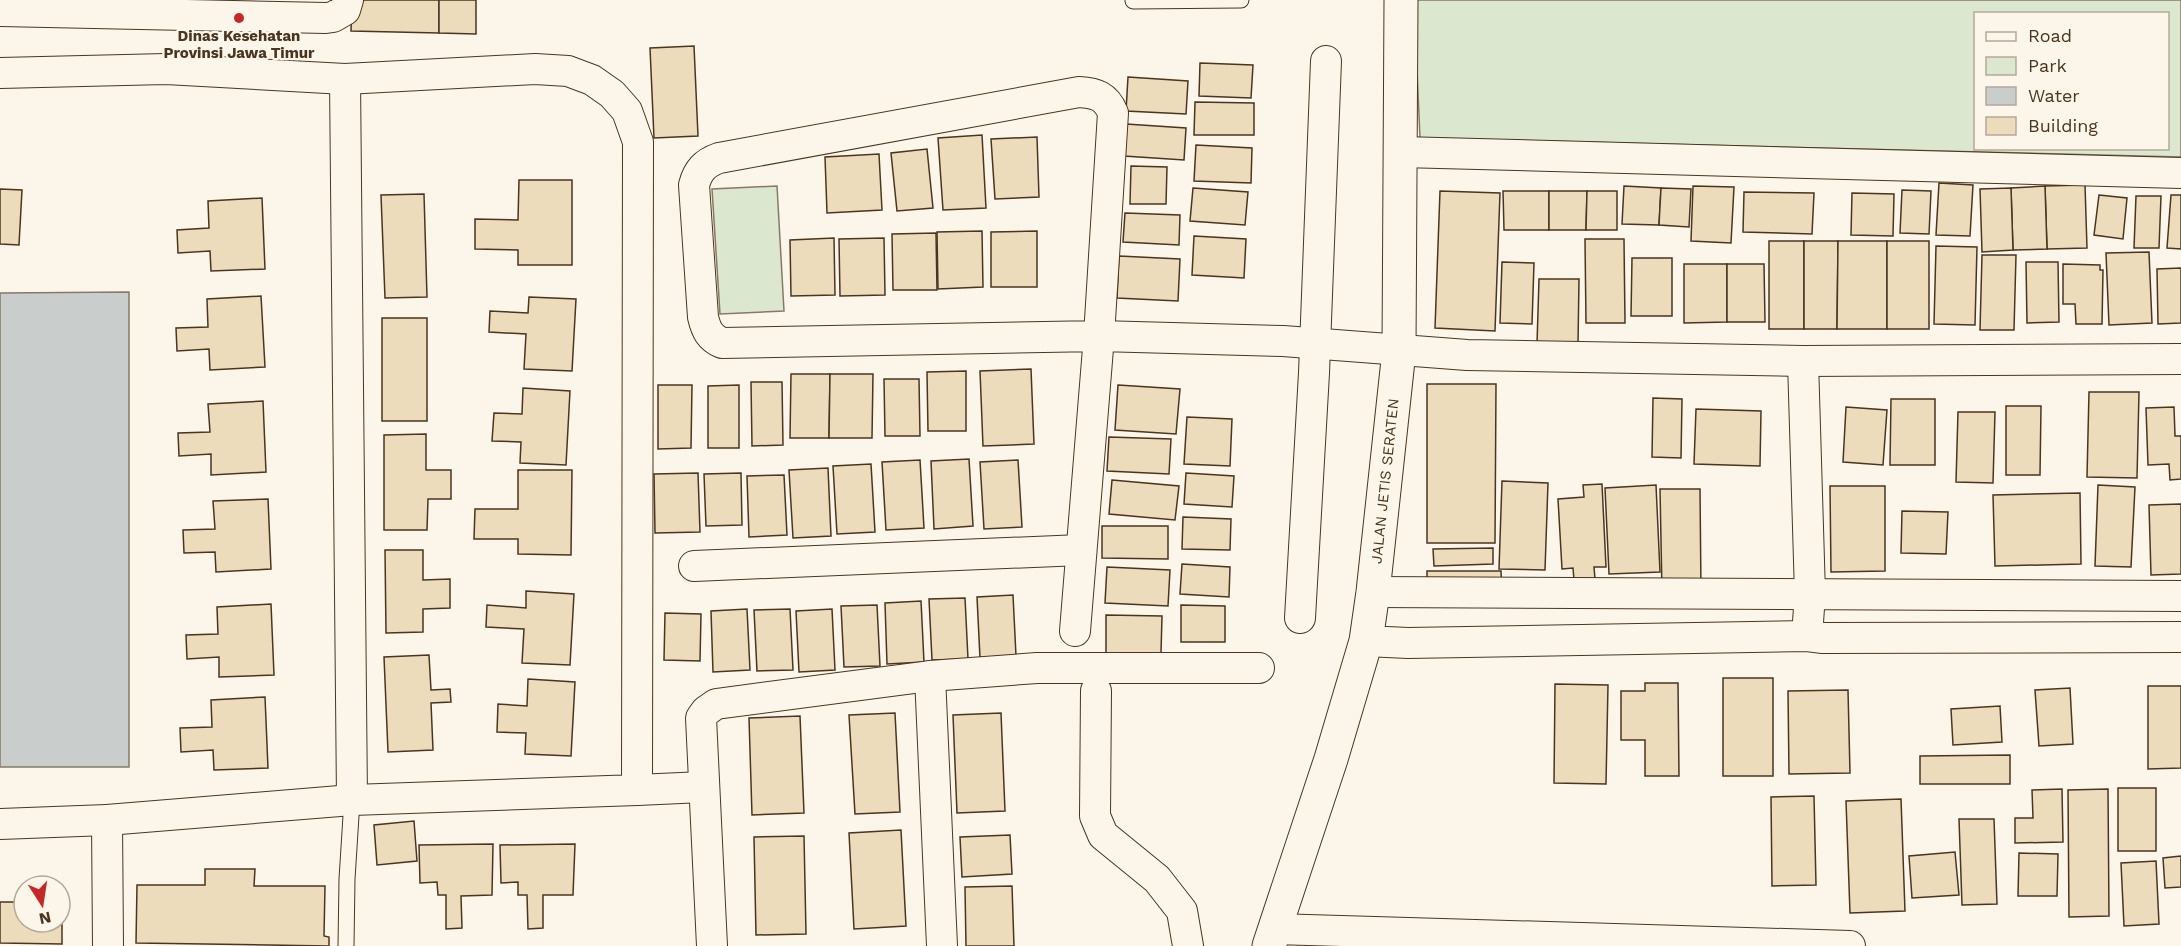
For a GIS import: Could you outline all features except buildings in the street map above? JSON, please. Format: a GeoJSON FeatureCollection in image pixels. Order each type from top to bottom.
{"type":"FeatureCollection","features":[{"type":"Feature","properties":{"kind":"street"},"geometry":{"type":"LineString","coordinates":[[0,11],[326,18],[345,10],[348,0]]}},
{"type":"Feature","properties":{"kind":"street","name":"JALAN JETIS SERATEN"},"geometry":{"type":"LineString","coordinates":[[1271,938],[1331,759],[1366,641],[1373,592],[1399,351],[1401,0]]}},
{"type":"Feature","properties":{"kind":"street"},"geometry":{"type":"LineString","coordinates":[[1300,618],[1305,550],[1326,61]]}},
{"type":"Feature","properties":{"kind":"street"},"geometry":{"type":"LineString","coordinates":[[0,73],[166,69],[345,79],[535,69],[568,71],[592,80],[612,94],[627,111],[638,142],[637,790]]}},
{"type":"Feature","properties":{"kind":"street"},"geometry":{"type":"LineString","coordinates":[[345,79],[352,800]]}},
{"type":"Feature","properties":{"kind":"street"},"geometry":{"type":"LineString","coordinates":[[1075,632],[1098,336],[1113,113],[1110,104],[1096,93],[1079,92],[719,158],[708,162],[698,172],[694,185],[703,317],[707,332],[722,343],[1098,336],[1283,341],[1467,355],[1803,361],[2181,359]]}},
{"type":"Feature","properties":{"kind":"street"},"geometry":{"type":"LineString","coordinates":[[1401,152],[2181,173]]}},
{"type":"Feature","properties":{"kind":"street"},"geometry":{"type":"LineString","coordinates":[[1803,361],[1810,594],[1807,636]]}},
{"type":"Feature","properties":{"kind":"street"},"geometry":{"type":"LineString","coordinates":[[694,567],[1081,550]]}},
{"type":"Feature","properties":{"kind":"street"},"geometry":{"type":"LineString","coordinates":[[1373,592],[2181,596]]}},
{"type":"Feature","properties":{"kind":"street"},"geometry":{"type":"LineString","coordinates":[[1366,641],[1408,643],[1807,636],[1823,638],[2181,637]]}},
{"type":"Feature","properties":{"kind":"street"},"geometry":{"type":"LineString","coordinates":[[712,946],[701,718],[716,704],[930,676],[1059,666],[1097,680],[1259,668]]}},
{"type":"Feature","properties":{"kind":"street"},"geometry":{"type":"LineString","coordinates":[[930,676],[942,946]]}},
{"type":"Feature","properties":{"kind":"street"},"geometry":{"type":"LineString","coordinates":[[1097,680],[1095,816],[1103,835],[1157,879],[1182,911],[1188,946]]}},
{"type":"Feature","properties":{"kind":"street"},"geometry":{"type":"LineString","coordinates":[[0,824],[107,820],[352,800],[703,787]]}},
{"type":"Feature","properties":{"kind":"street"},"geometry":{"type":"LineString","coordinates":[[107,820],[108,946]]}},
{"type":"Feature","properties":{"kind":"street"},"geometry":{"type":"LineString","coordinates":[[1271,938],[1850,946]]}},
{"type":"Feature","properties":{"kind":"lane"},"geometry":{"type":"LineString","coordinates":[[1132,1],[1241,0]]}},
{"type":"Feature","properties":{"kind":"lane"},"geometry":{"type":"LineString","coordinates":[[346,946],[352,800]]}},
{"type":"Feature","properties":{"kind":"green space"},"geometry":{"type":"Polygon","coordinates":[[[1414,0],[2181,0],[2181,157],[1420,138],[1414,0]]]}},
{"type":"Feature","properties":{"kind":"green space"},"geometry":{"type":"Polygon","coordinates":[[[777,186],[784,311],[720,314],[712,189],[777,186]]]}},
{"type":"Feature","properties":{"kind":"water"},"geometry":{"type":"Polygon","coordinates":[[[129,292],[129,767],[0,767],[0,293],[129,292]]]}},
{"type":"Feature","properties":{"kind":"place","name":"Dinas Kesehatan Provinsi Jawa Timur"},"geometry":{"type":"Point","coordinates":[239,18]}}]}
